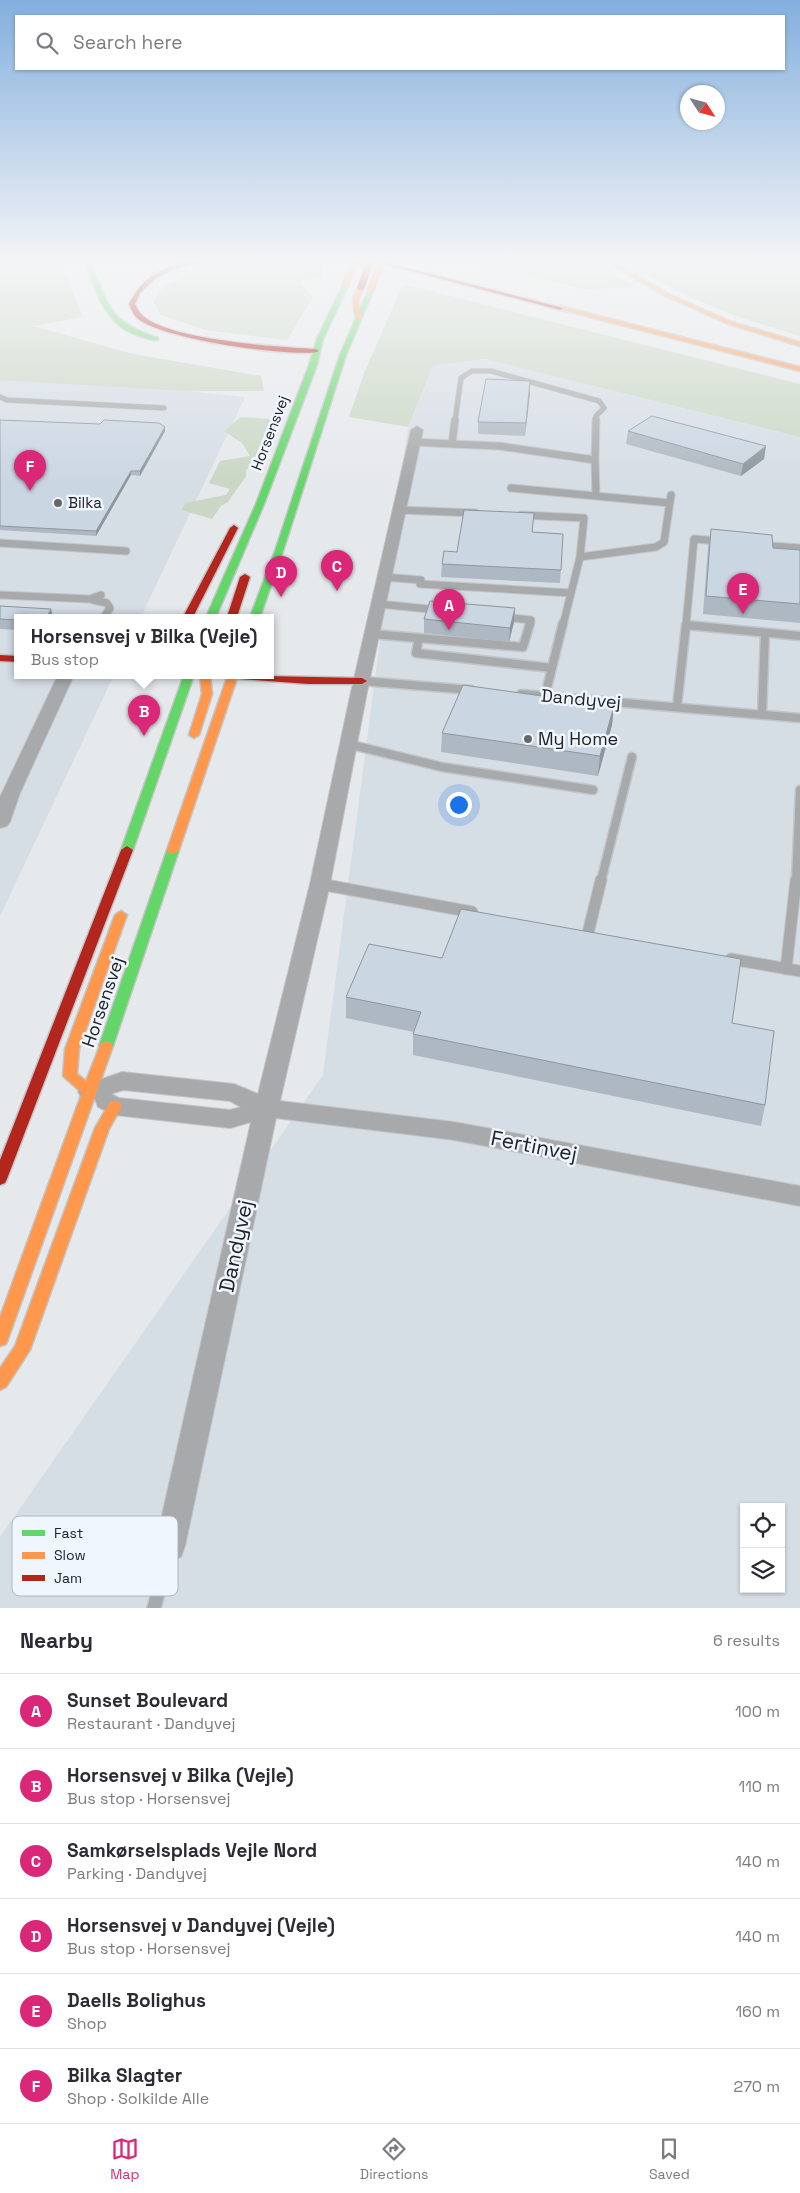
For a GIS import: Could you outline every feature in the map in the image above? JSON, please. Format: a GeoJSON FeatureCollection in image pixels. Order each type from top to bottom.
{"type":"FeatureCollection","features":[{"type":"Feature","properties":{"kind":"main road"},"geometry":{"type":"LineString","coordinates":[[143,334],[174,344],[284,361]]}},
{"type":"Feature","properties":{"kind":"main road"},"geometry":{"type":"LineString","coordinates":[[186,334],[281,349],[316,352],[328,361]]}},
{"type":"Feature","properties":{"kind":"main road","name":"Horsensvej"},"geometry":{"type":"LineString","coordinates":[[212,614],[260,504],[308,364],[324,334]]}},
{"type":"Feature","properties":{"kind":"main road"},"geometry":{"type":"LineString","coordinates":[[256,614],[279,551],[343,355],[352,334]]}},
{"type":"Feature","properties":{"kind":"main road"},"geometry":{"type":"LineString","coordinates":[[647,334],[703,345]]}},
{"type":"Feature","properties":{"kind":"main road"},"geometry":{"type":"LineString","coordinates":[[660,334],[800,369]]}},
{"type":"Feature","properties":{"kind":"main road"},"geometry":{"type":"LineString","coordinates":[[769,334],[800,344]]}},
{"type":"Feature","properties":{"kind":"main road"},"geometry":{"type":"LineString","coordinates":[[762,345],[800,354]]}},
{"type":"Feature","properties":{"kind":"main road"},"geometry":{"type":"LineString","coordinates":[[308,364],[328,361],[343,355]]}},
{"type":"Feature","properties":{"kind":"main road"},"geometry":{"type":"LineString","coordinates":[[319,428],[312,416],[328,369],[328,361]]}},
{"type":"Feature","properties":{"kind":"main road"},"geometry":{"type":"LineString","coordinates":[[189,614],[222,547],[237,522],[260,504]]}},
{"type":"Feature","properties":{"kind":"main road"},"geometry":{"type":"LineString","coordinates":[[233,614],[250,557],[251,524]]}},
{"type":"Feature","properties":{"kind":"main road"},"geometry":{"type":"LineString","coordinates":[[0,658],[14,659]]}},
{"type":"Feature","properties":{"kind":"main road"},"geometry":{"type":"LineString","coordinates":[[302,669],[362,681]]}},
{"type":"Feature","properties":{"kind":"main road"},"geometry":{"type":"LineString","coordinates":[[274,678],[308,681],[362,681]]}},
{"type":"Feature","properties":{"kind":"main road","name":"Horsensvej"},"geometry":{"type":"LineString","coordinates":[[0,1179],[39,1090],[188,679]]}},
{"type":"Feature","properties":{"kind":"main road"},"geometry":{"type":"LineString","coordinates":[[190,746],[207,694],[205,679]]}},
{"type":"Feature","properties":{"kind":"main road","name":"Horsensvej"},"geometry":{"type":"LineString","coordinates":[[0,1338],[81,1092],[190,801],[232,679]]}},
{"type":"Feature","properties":{"kind":"main road"},"geometry":{"type":"LineString","coordinates":[[186,772],[190,801]]}},
{"type":"Feature","properties":{"kind":"main road"},"geometry":{"type":"LineString","coordinates":[[128,848],[128,876]]}},
{"type":"Feature","properties":{"kind":"main road"},"geometry":{"type":"LineString","coordinates":[[81,1092],[70,1076],[72,1049],[125,904]]}},
{"type":"Feature","properties":{"kind":"main road"},"geometry":{"type":"LineString","coordinates":[[0,1382],[22,1350],[102,1128],[115,1106]]}},
{"type":"Feature","properties":{"kind":"street","name":"Dandyvej"},"geometry":{"type":"LineString","coordinates":[[177,1516],[266,1108],[320,884],[348,744],[415,436]]}},
{"type":"Feature","properties":{"kind":"street"},"geometry":{"type":"LineString","coordinates":[[0,822],[11,793],[64,679]]}},
{"type":"Feature","properties":{"kind":"street","name":"Fertinvej"},"geometry":{"type":"LineString","coordinates":[[81,1092],[122,1081],[234,1093],[266,1108],[454,1131],[800,1196]]}},
{"type":"Feature","properties":{"kind":"street","name":"Fertinvej"},"geometry":{"type":"LineString","coordinates":[[81,1092],[115,1106],[230,1119],[266,1108]]}},
{"type":"Feature","properties":{"kind":"lane"},"geometry":{"type":"LineString","coordinates":[[452,444],[461,378],[464,374],[492,371],[599,401],[604,408],[596,416],[596,496]]}},
{"type":"Feature","properties":{"kind":"lane"},"geometry":{"type":"LineString","coordinates":[[0,397],[7,400],[164,408]]}},
{"type":"Feature","properties":{"kind":"lane"},"geometry":{"type":"LineString","coordinates":[[415,436],[452,444],[499,446],[595,460]]}},
{"type":"Feature","properties":{"kind":"lane"},"geometry":{"type":"LineString","coordinates":[[511,488],[670,503]]}},
{"type":"Feature","properties":{"kind":"lane"},"geometry":{"type":"LineString","coordinates":[[580,557],[656,547],[664,542],[672,495]]}},
{"type":"Feature","properties":{"kind":"lane"},"geometry":{"type":"LineString","coordinates":[[399,510],[486,514]]}},
{"type":"Feature","properties":{"kind":"lane"},"geometry":{"type":"LineString","coordinates":[[515,515],[584,518],[580,557],[545,696]]}},
{"type":"Feature","properties":{"kind":"lane"},"geometry":{"type":"LineString","coordinates":[[677,706],[694,539],[732,542]]}},
{"type":"Feature","properties":{"kind":"lane"},"geometry":{"type":"LineString","coordinates":[[0,543],[126,551]]}},
{"type":"Feature","properties":{"kind":"lane"},"geometry":{"type":"LineString","coordinates":[[752,544],[800,548]]}},
{"type":"Feature","properties":{"kind":"lane"},"geometry":{"type":"LineString","coordinates":[[384,577],[421,580],[420,584],[571,593]]}},
{"type":"Feature","properties":{"kind":"lane"},"geometry":{"type":"LineString","coordinates":[[0,595],[90,599],[107,603],[110,608],[106,614]]}},
{"type":"Feature","properties":{"kind":"lane"},"geometry":{"type":"LineString","coordinates":[[90,599],[101,595]]}},
{"type":"Feature","properties":{"kind":"lane"},"geometry":{"type":"LineString","coordinates":[[379,604],[447,611]]}},
{"type":"Feature","properties":{"kind":"lane"},"geometry":{"type":"LineString","coordinates":[[372,634],[522,647],[531,620],[494,616]]}},
{"type":"Feature","properties":{"kind":"lane"},"geometry":{"type":"LineString","coordinates":[[686,625],[800,636]]}},
{"type":"Feature","properties":{"kind":"lane"},"geometry":{"type":"LineString","coordinates":[[762,715],[765,633]]}},
{"type":"Feature","properties":{"kind":"lane"},"geometry":{"type":"LineString","coordinates":[[419,638],[416,653],[552,668]]}},
{"type":"Feature","properties":{"kind":"lane"},"geometry":{"type":"LineString","coordinates":[[362,681],[477,690]]}},
{"type":"Feature","properties":{"kind":"lane","name":"Dandyvej"},"geometry":{"type":"LineString","coordinates":[[516,693],[800,718]]}},
{"type":"Feature","properties":{"kind":"lane"},"geometry":{"type":"LineString","coordinates":[[348,744],[442,767],[593,790]]}},
{"type":"Feature","properties":{"kind":"lane"},"geometry":{"type":"LineString","coordinates":[[588,933],[632,757]]}},
{"type":"Feature","properties":{"kind":"lane"},"geometry":{"type":"LineString","coordinates":[[786,968],[796,892],[800,790]]}},
{"type":"Feature","properties":{"kind":"lane"},"geometry":{"type":"LineString","coordinates":[[320,884],[482,914]]}},
{"type":"Feature","properties":{"kind":"lane"},"geometry":{"type":"LineString","coordinates":[[725,958],[800,971]]}},
{"type":"Feature","properties":{"kind":"shaded area"},"geometry":{"type":"Polygon","coordinates":[[[485,359],[800,437],[800,1608],[0,1608],[0,1537],[12,1520],[12,1596],[178,1596],[178,1516],[15,1516],[323,1075],[408,427],[433,366],[485,359]]]}},
{"type":"Feature","properties":{"kind":"shaded area"},"geometry":{"type":"Polygon","coordinates":[[[0,372],[245,397],[142,614],[14,614],[14,679],[112,679],[0,916],[0,372]]]}},
{"type":"Feature","properties":{"kind":"green space"},"geometry":{"type":"Polygon","coordinates":[[[0,334],[62,334],[133,354],[261,376],[264,391],[186,391],[0,380],[0,334]]]}},
{"type":"Feature","properties":{"kind":"green space"},"geometry":{"type":"Polygon","coordinates":[[[239,334],[291,334],[287,340],[239,334]]]}},
{"type":"Feature","properties":{"kind":"green space"},"geometry":{"type":"Polygon","coordinates":[[[381,334],[602,334],[800,384],[800,437],[485,359],[433,366],[408,427],[349,417],[363,376],[381,334]]]}},
{"type":"Feature","properties":{"kind":"green space"},"geometry":{"type":"Polygon","coordinates":[[[241,417],[270,419],[252,465],[246,470],[246,476],[228,502],[221,506],[212,519],[182,510],[185,503],[226,495],[230,489],[209,483],[220,461],[250,456],[242,443],[224,431],[241,417]]]}},
{"type":"Feature","properties":{"kind":"building"},"geometry":{"type":"Polygon","coordinates":[[[486,379],[530,381],[526,423],[478,422],[486,379]]]}},
{"type":"Feature","properties":{"kind":"building"},"geometry":{"type":"Polygon","coordinates":[[[652,416],[766,446],[743,464],[628,431],[652,416]]]}},
{"type":"Feature","properties":{"kind":"building","name":"Bilka"},"geometry":{"type":"Polygon","coordinates":[[[0,420],[100,424],[104,420],[159,423],[165,427],[140,471],[131,471],[96,531],[0,526],[0,420]]]}},
{"type":"Feature","properties":{"kind":"building"},"geometry":{"type":"Polygon","coordinates":[[[464,510],[534,513],[532,532],[563,534],[561,570],[442,564],[444,551],[457,552],[464,510]]]}},
{"type":"Feature","properties":{"kind":"building"},"geometry":{"type":"Polygon","coordinates":[[[711,529],[772,535],[773,548],[800,550],[800,604],[706,596],[711,529]]]}},
{"type":"Feature","properties":{"kind":"building"},"geometry":{"type":"Polygon","coordinates":[[[430,601],[515,608],[510,628],[424,619],[430,601]]]}},
{"type":"Feature","properties":{"kind":"building"},"geometry":{"type":"Polygon","coordinates":[[[0,606],[51,609],[48,614],[14,614],[14,620],[0,619],[0,606]]]}},
{"type":"Feature","properties":{"kind":"building","name":"My Home"},"geometry":{"type":"Polygon","coordinates":[[[463,685],[614,706],[600,756],[442,733],[463,685]]]}},
{"type":"Feature","properties":{"kind":"building"},"geometry":{"type":"Polygon","coordinates":[[[461,909],[741,959],[732,1023],[774,1031],[765,1105],[413,1034],[421,1012],[346,997],[369,944],[442,958],[461,909]]]}},
{"type":"Feature","properties":{"kind":"traffic: fast"},"geometry":{"type":"LineString","coordinates":[[141,334],[156,339]]}},
{"type":"Feature","properties":{"kind":"traffic: fast"},"geometry":{"type":"LineString","coordinates":[[212,614],[260,504],[313,365],[322,334]]}},
{"type":"Feature","properties":{"kind":"traffic: fast"},"geometry":{"type":"LineString","coordinates":[[256,614],[279,551],[343,355],[352,334]]}},
{"type":"Feature","properties":{"kind":"traffic: fast"},"geometry":{"type":"LineString","coordinates":[[127,850],[188,679]]}},
{"type":"Feature","properties":{"kind":"traffic: fast"},"geometry":{"type":"LineString","coordinates":[[106,1046],[173,850]]}},
{"type":"Feature","properties":{"kind":"traffic: slow"},"geometry":{"type":"LineString","coordinates":[[662,334],[800,369]]}},
{"type":"Feature","properties":{"kind":"traffic: slow"},"geometry":{"type":"LineString","coordinates":[[767,334],[800,344]]}},
{"type":"Feature","properties":{"kind":"traffic: slow"},"geometry":{"type":"LineString","coordinates":[[194,735],[207,694],[205,679]]}},
{"type":"Feature","properties":{"kind":"traffic: slow"},"geometry":{"type":"LineString","coordinates":[[173,850],[232,679]]}},
{"type":"Feature","properties":{"kind":"traffic: slow"},"geometry":{"type":"LineString","coordinates":[[90,1092],[70,1076],[72,1049],[121,915]]}},
{"type":"Feature","properties":{"kind":"traffic: slow"},"geometry":{"type":"LineString","coordinates":[[0,1339],[106,1046]]}},
{"type":"Feature","properties":{"kind":"traffic: slow"},"geometry":{"type":"LineString","coordinates":[[0,1382],[22,1350],[102,1128],[115,1106]]}},
{"type":"Feature","properties":{"kind":"traffic: jam"},"geometry":{"type":"LineString","coordinates":[[182,334],[251,346],[316,351]]}},
{"type":"Feature","properties":{"kind":"traffic: jam"},"geometry":{"type":"LineString","coordinates":[[190,614],[234,528]]}},
{"type":"Feature","properties":{"kind":"traffic: jam"},"geometry":{"type":"LineString","coordinates":[[233,614],[245,577]]}},
{"type":"Feature","properties":{"kind":"traffic: jam"},"geometry":{"type":"LineString","coordinates":[[0,658],[14,659]]}},
{"type":"Feature","properties":{"kind":"traffic: jam"},"geometry":{"type":"LineString","coordinates":[[274,679],[308,681],[362,681]]}},
{"type":"Feature","properties":{"kind":"traffic: jam"},"geometry":{"type":"LineString","coordinates":[[0,1179],[127,850]]}},
{"type":"Feature","properties":{"kind":"place","name":"Bilka Slagter"},"geometry":{"type":"Point","coordinates":[30,491]}},
{"type":"Feature","properties":{"kind":"place","name":"Bilka"},"geometry":{"type":"Point","coordinates":[58,503]}},
{"type":"Feature","properties":{"kind":"place","name":"Samkørselsplads Vejle Nord"},"geometry":{"type":"Point","coordinates":[337,591]}},
{"type":"Feature","properties":{"kind":"place","name":"Horsensvej v Dandyvej (Vejle)"},"geometry":{"type":"Point","coordinates":[281,597]}},
{"type":"Feature","properties":{"kind":"place","name":"Daells Bolighus"},"geometry":{"type":"Point","coordinates":[743,614]}},
{"type":"Feature","properties":{"kind":"place","name":"Sunset Boulevard"},"geometry":{"type":"Point","coordinates":[449,630]}},
{"type":"Feature","properties":{"kind":"place","name":"Horsensvej v Bilka (Vejle)"},"geometry":{"type":"Point","coordinates":[144,736]}},
{"type":"Feature","properties":{"kind":"place","name":"My Home"},"geometry":{"type":"Point","coordinates":[528,739]}}]}
